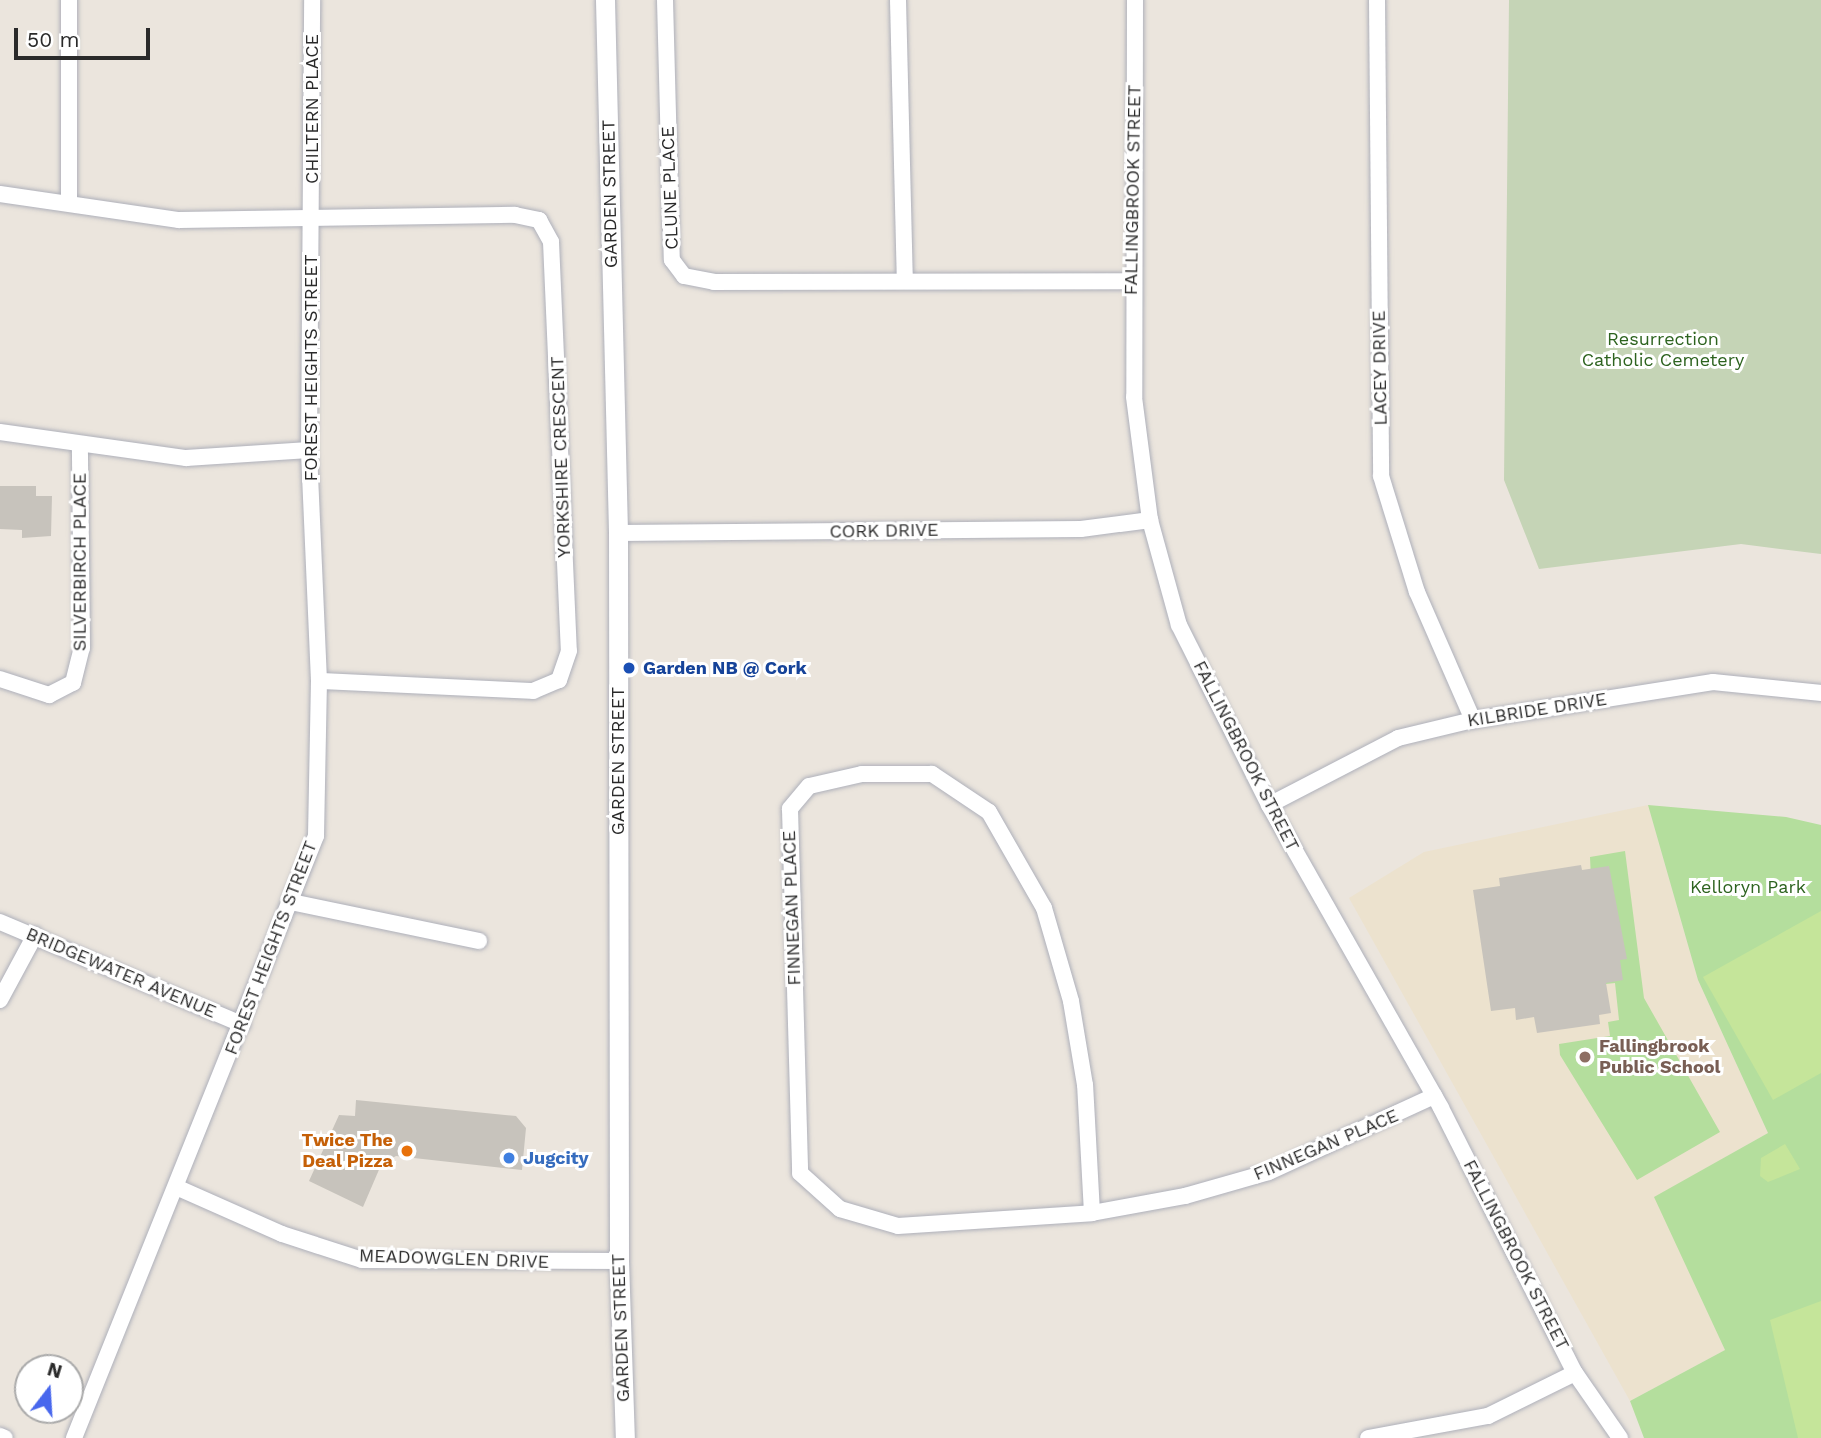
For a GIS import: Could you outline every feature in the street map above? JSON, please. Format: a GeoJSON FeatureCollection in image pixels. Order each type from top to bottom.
{"type":"FeatureCollection","features":[{"type":"Feature","properties":{"kind":"street"},"geometry":{"type":"LineString","coordinates":[[69,0],[69,203]]}},
{"type":"Feature","properties":{"kind":"street","name":"CHILTERN PLACE"},"geometry":{"type":"LineString","coordinates":[[312,0],[312,218]]}},
{"type":"Feature","properties":{"kind":"street","name":"GARDEN STREET"},"geometry":{"type":"LineString","coordinates":[[605,0],[618,533],[619,1261],[625,1438]]}},
{"type":"Feature","properties":{"kind":"street","name":"CLUNE PLACE"},"geometry":{"type":"LineString","coordinates":[[665,0],[672,260],[684,276],[714,282],[1132,281]]}},
{"type":"Feature","properties":{"kind":"street"},"geometry":{"type":"LineString","coordinates":[[898,0],[905,280]]}},
{"type":"Feature","properties":{"kind":"street","name":"FALLINGBROOK STREET"},"geometry":{"type":"LineString","coordinates":[[1135,0],[1132,281],[1134,397],[1150,520],[1179,625],[1269,805],[1434,1096],[1575,1373],[1620,1438]]}},
{"type":"Feature","properties":{"kind":"street","name":"LACEY DRIVE"},"geometry":{"type":"LineString","coordinates":[[1377,0],[1381,476],[1417,592],[1473,720]]}},
{"type":"Feature","properties":{"kind":"street"},"geometry":{"type":"LineString","coordinates":[[0,194],[179,220],[312,218]]}},
{"type":"Feature","properties":{"kind":"street","name":"YORKSHIRE CRESCENT"},"geometry":{"type":"LineString","coordinates":[[312,218],[515,215],[538,220],[551,242],[569,651],[559,680],[533,691],[319,681]]}},
{"type":"Feature","properties":{"kind":"street","name":"FOREST HEIGHTS STREET"},"geometry":{"type":"LineString","coordinates":[[74,1438],[316,836],[319,681],[309,450],[312,218]]}},
{"type":"Feature","properties":{"kind":"street","name":"SILVERBIRCH PLACE"},"geometry":{"type":"LineString","coordinates":[[0,432],[80,446],[186,458],[309,450]]}},
{"type":"Feature","properties":{"kind":"street","name":"SILVERBIRCH PLACE"},"geometry":{"type":"LineString","coordinates":[[0,679],[49,695],[73,683],[82,648],[80,446]]}},
{"type":"Feature","properties":{"kind":"street","name":"CORK DRIVE"},"geometry":{"type":"LineString","coordinates":[[618,533],[1081,529],[1150,520]]}},
{"type":"Feature","properties":{"kind":"street","name":"KILBRIDE DRIVE"},"geometry":{"type":"LineString","coordinates":[[1269,805],[1398,738],[1473,720],[1713,682],[1821,693]]}},
{"type":"Feature","properties":{"kind":"street","name":"FINNEGAN PLACE"},"geometry":{"type":"LineString","coordinates":[[1093,1213],[1085,1085],[1071,1001],[1044,908],[989,812],[932,774],[862,774],[809,786],[790,809],[800,1173],[840,1209],[898,1226],[1093,1213],[1269,1172],[1434,1096]]}},
{"type":"Feature","properties":{"kind":"street"},"geometry":{"type":"LineString","coordinates":[[291,902],[479,941]]}},
{"type":"Feature","properties":{"kind":"street","name":"BRIDGEWATER AVENUE"},"geometry":{"type":"LineString","coordinates":[[0,922],[242,1024]]}},
{"type":"Feature","properties":{"kind":"street"},"geometry":{"type":"LineString","coordinates":[[0,1000],[35,935]]}},
{"type":"Feature","properties":{"kind":"street","name":"MEADOWGLEN DRIVE"},"geometry":{"type":"LineString","coordinates":[[176,1187],[282,1234],[362,1260],[619,1261]]}},
{"type":"Feature","properties":{"kind":"street"},"geometry":{"type":"LineString","coordinates":[[1368,1438],[1488,1416],[1575,1373]]}},
{"type":"Feature","properties":{"kind":"shaded area","name":"Fallingbrook Public School"},"geometry":{"type":"Polygon","coordinates":[[[1648,805],[1698,980],[1768,1133],[1655,1197],[1725,1350],[1630,1401],[1349,898],[1424,852],[1648,805]]]}},
{"type":"Feature","properties":{"kind":"green space","name":"Resurrection Catholic Cemetery"},"geometry":{"type":"Polygon","coordinates":[[[1509,0],[1821,0],[1821,554],[1741,544],[1539,569],[1504,480],[1509,0]]]}},
{"type":"Feature","properties":{"kind":"green space","name":"Kelloryn Park"},"geometry":{"type":"Polygon","coordinates":[[[1648,805],[1786,817],[1821,825],[1821,1438],[1644,1438],[1630,1401],[1725,1350],[1654,1197],[1768,1133],[1698,980],[1648,805]]]}},
{"type":"Feature","properties":{"kind":"green space"},"geometry":{"type":"Polygon","coordinates":[[[1625,851],[1644,998],[1720,1132],[1637,1180],[1560,1055],[1559,1044],[1610,1036],[1608,1022],[1619,1020],[1615,983],[1596,985],[1590,857],[1625,851]]]}},
{"type":"Feature","properties":{"kind":"green space"},"geometry":{"type":"Polygon","coordinates":[[[1821,911],[1821,1073],[1773,1100],[1703,977],[1821,911]]]}},
{"type":"Feature","properties":{"kind":"green space"},"geometry":{"type":"Polygon","coordinates":[[[1785,1144],[1800,1169],[1768,1182],[1760,1176],[1761,1158],[1785,1144]]]}},
{"type":"Feature","properties":{"kind":"green space"},"geometry":{"type":"Polygon","coordinates":[[[1821,1301],[1821,1438],[1798,1438],[1770,1320],[1821,1301]]]}},
{"type":"Feature","properties":{"kind":"building"},"geometry":{"type":"Polygon","coordinates":[[[0,486],[36,486],[36,496],[52,496],[51,536],[22,538],[22,530],[0,529],[0,486]]]}},
{"type":"Feature","properties":{"kind":"building"},"geometry":{"type":"Polygon","coordinates":[[[1581,865],[1582,870],[1609,866],[1627,959],[1620,960],[1623,980],[1606,983],[1611,1013],[1599,1015],[1600,1024],[1537,1033],[1534,1017],[1516,1020],[1515,1008],[1491,1011],[1473,890],[1500,886],[1499,878],[1581,865]]]}},
{"type":"Feature","properties":{"kind":"building"},"geometry":{"type":"Polygon","coordinates":[[[356,1100],[516,1116],[526,1128],[522,1170],[396,1156],[381,1165],[363,1207],[309,1181],[339,1115],[355,1116],[356,1100]]]}},
{"type":"Feature","properties":{"kind":"place","name":"Garden NB @ Cork"},"geometry":{"type":"Point","coordinates":[629,668]}},
{"type":"Feature","properties":{"kind":"place","name":"Fallingbrook Public School"},"geometry":{"type":"Point","coordinates":[1585,1057]}},
{"type":"Feature","properties":{"kind":"place","name":"Twice The Deal Pizza"},"geometry":{"type":"Point","coordinates":[407,1151]}},
{"type":"Feature","properties":{"kind":"place","name":"Jugcity"},"geometry":{"type":"Point","coordinates":[509,1158]}}]}
